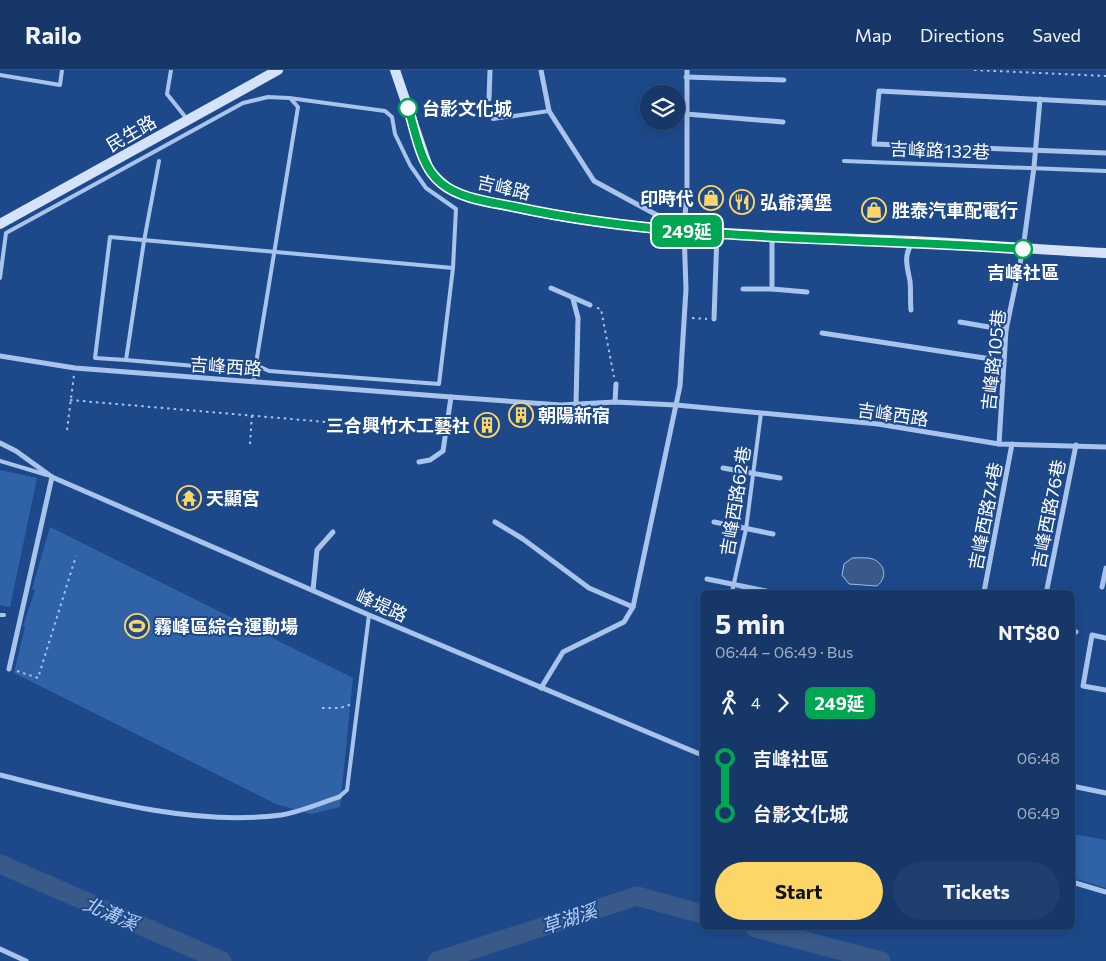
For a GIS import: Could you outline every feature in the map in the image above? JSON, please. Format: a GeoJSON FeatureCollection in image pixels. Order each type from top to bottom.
{"type":"FeatureCollection","features":[{"type":"Feature","properties":{"kind":"street","name":"民生路"},"geometry":{"type":"LineString","coordinates":[[0,224],[56,195],[187,119],[278,70]]}},
{"type":"Feature","properties":{"kind":"street","name":"吉峰路"},"geometry":{"type":"LineString","coordinates":[[395,70],[429,170],[441,183],[455,192],[558,216],[627,226],[717,234],[913,241],[1106,253]]}},
{"type":"Feature","properties":{"kind":"street"},"geometry":{"type":"LineString","coordinates":[[489,99],[490,70]]}},
{"type":"Feature","properties":{"kind":"street","name":"吉峰路"},"geometry":{"type":"LineString","coordinates":[[541,70],[549,111],[594,181],[684,230]]}},
{"type":"Feature","properties":{"kind":"street"},"geometry":{"type":"LineString","coordinates":[[541,688],[563,652],[624,622],[633,606],[680,386],[685,317],[684,230],[687,189],[687,70]]}},
{"type":"Feature","properties":{"kind":"street"},"geometry":{"type":"LineString","coordinates":[[686,77],[784,80]]}},
{"type":"Feature","properties":{"kind":"street"},"geometry":{"type":"LineString","coordinates":[[1106,103],[879,91],[874,144],[1106,153]]}},
{"type":"Feature","properties":{"kind":"street"},"geometry":{"type":"LineString","coordinates":[[1023,249],[1034,167],[1040,99]]}},
{"type":"Feature","properties":{"kind":"street"},"geometry":{"type":"LineString","coordinates":[[686,114],[783,122]]}},
{"type":"Feature","properties":{"kind":"street"},"geometry":{"type":"LineString","coordinates":[[714,319],[717,234]]}},
{"type":"Feature","properties":{"kind":"street"},"geometry":{"type":"LineString","coordinates":[[772,237],[772,289]]}},
{"type":"Feature","properties":{"kind":"street"},"geometry":{"type":"LineString","coordinates":[[911,310],[910,280],[905,266],[908,249],[913,241]]}},
{"type":"Feature","properties":{"kind":"street","name":"吉峰路105巷"},"geometry":{"type":"LineString","coordinates":[[999,444],[1006,330],[1023,249]]}},
{"type":"Feature","properties":{"kind":"street"},"geometry":{"type":"LineString","coordinates":[[551,288],[590,305]]}},
{"type":"Feature","properties":{"kind":"street"},"geometry":{"type":"LineString","coordinates":[[743,289],[807,292]]}},
{"type":"Feature","properties":{"kind":"street"},"geometry":{"type":"LineString","coordinates":[[573,299],[578,318],[576,404]]}},
{"type":"Feature","properties":{"kind":"street"},"geometry":{"type":"LineString","coordinates":[[960,322],[1006,330]]}},
{"type":"Feature","properties":{"kind":"street"},"geometry":{"type":"LineString","coordinates":[[822,333],[1004,361]]}},
{"type":"Feature","properties":{"kind":"street","name":"吉峰西路"},"geometry":{"type":"LineString","coordinates":[[0,356],[75,368],[561,405],[615,402],[676,405],[878,424],[999,444],[1106,447]]}},
{"type":"Feature","properties":{"kind":"street"},"geometry":{"type":"LineString","coordinates":[[615,402],[616,384]]}},
{"type":"Feature","properties":{"kind":"street"},"geometry":{"type":"LineString","coordinates":[[420,462],[430,460],[443,451],[451,397]]}},
{"type":"Feature","properties":{"kind":"street","name":"峰堤路"},"geometry":{"type":"LineString","coordinates":[[0,443],[16,451],[52,477],[369,615],[700,754]]}},
{"type":"Feature","properties":{"kind":"street","name":"吉峰西路74巷"},"geometry":{"type":"LineString","coordinates":[[984,590],[1012,444]]}},
{"type":"Feature","properties":{"kind":"street","name":"吉峰西路76巷"},"geometry":{"type":"LineString","coordinates":[[1047,589],[1076,445]]}},
{"type":"Feature","properties":{"kind":"street"},"geometry":{"type":"LineString","coordinates":[[723,468],[780,478]]}},
{"type":"Feature","properties":{"kind":"street"},"geometry":{"type":"LineString","coordinates":[[9,669],[52,477]]}},
{"type":"Feature","properties":{"kind":"street"},"geometry":{"type":"LineString","coordinates":[[495,522],[523,539],[589,588],[633,606]]}},
{"type":"Feature","properties":{"kind":"street"},"geometry":{"type":"LineString","coordinates":[[714,522],[773,534]]}},
{"type":"Feature","properties":{"kind":"street"},"geometry":{"type":"LineString","coordinates":[[313,590],[318,550],[333,532]]}},
{"type":"Feature","properties":{"kind":"street"},"geometry":{"type":"LineString","coordinates":[[1102,587],[1106,568]]}},
{"type":"Feature","properties":{"kind":"street"},"geometry":{"type":"LineString","coordinates":[[707,579],[760,590]]}},
{"type":"Feature","properties":{"kind":"street"},"geometry":{"type":"LineString","coordinates":[[1106,638],[1092,635],[1083,686],[1106,690]]}},
{"type":"Feature","properties":{"kind":"street"},"geometry":{"type":"LineString","coordinates":[[0,775],[156,810],[214,816],[283,814],[339,797]]}},
{"type":"Feature","properties":{"kind":"street"},"geometry":{"type":"LineString","coordinates":[[1075,787],[1106,793]]}},
{"type":"Feature","properties":{"kind":"street"},"geometry":{"type":"LineString","coordinates":[[1075,883],[1106,892]]}},
{"type":"Feature","properties":{"kind":"street"},"geometry":{"type":"LineString","coordinates":[[0,949],[26,961]]}},
{"type":"Feature","properties":{"kind":"lane"},"geometry":{"type":"LineString","coordinates":[[0,75],[60,85],[62,70]]}},
{"type":"Feature","properties":{"kind":"lane"},"geometry":{"type":"LineString","coordinates":[[171,70],[167,94],[187,119]]}},
{"type":"Feature","properties":{"kind":"lane"},"geometry":{"type":"LineString","coordinates":[[0,278],[6,233],[243,103],[268,97],[385,110],[392,116],[395,134],[410,165],[426,188],[456,209],[452,268],[439,384],[269,371],[256,365],[241,370],[95,358],[110,237],[452,268]]}},
{"type":"Feature","properties":{"kind":"lane"},"geometry":{"type":"LineString","coordinates":[[253,382],[298,107],[289,98]]}},
{"type":"Feature","properties":{"kind":"lane"},"geometry":{"type":"LineString","coordinates":[[493,119],[549,111]]}},
{"type":"Feature","properties":{"kind":"lane","name":"吉峰路132巷"},"geometry":{"type":"LineString","coordinates":[[844,160],[1106,170]]}},
{"type":"Feature","properties":{"kind":"lane"},"geometry":{"type":"LineString","coordinates":[[126,360],[144,241],[159,161]]}},
{"type":"Feature","properties":{"kind":"lane","name":"吉峰西路62巷"},"geometry":{"type":"LineString","coordinates":[[733,590],[746,529],[761,413]]}},
{"type":"Feature","properties":{"kind":"lane"},"geometry":{"type":"LineString","coordinates":[[0,461],[52,477]]}},
{"type":"Feature","properties":{"kind":"lane"},"geometry":{"type":"LineString","coordinates":[[339,797],[347,790],[369,615]]}},
{"type":"Feature","properties":{"kind":"path"},"geometry":{"type":"LineString","coordinates":[[974,70],[1106,76]]}},
{"type":"Feature","properties":{"kind":"path"},"geometry":{"type":"LineString","coordinates":[[590,305],[601,309],[616,384]]}},
{"type":"Feature","properties":{"kind":"path"},"geometry":{"type":"LineString","coordinates":[[685,317],[714,319]]}},
{"type":"Feature","properties":{"kind":"path"},"geometry":{"type":"LineString","coordinates":[[67,430],[75,368]]}},
{"type":"Feature","properties":{"kind":"path"},"geometry":{"type":"LineString","coordinates":[[70,400],[252,414],[431,431]]}},
{"type":"Feature","properties":{"kind":"path"},"geometry":{"type":"LineString","coordinates":[[250,444],[252,414]]}},
{"type":"Feature","properties":{"kind":"path"},"geometry":{"type":"LineString","coordinates":[[9,669],[38,678],[76,556]]}},
{"type":"Feature","properties":{"kind":"path"},"geometry":{"type":"LineString","coordinates":[[322,708],[340,708],[358,702]]}},
{"type":"Feature","properties":{"kind":"shaded area"},"geometry":{"type":"Polygon","coordinates":[[[0,470],[37,478],[10,607],[0,605],[0,470]]]}},
{"type":"Feature","properties":{"kind":"shaded area","name":"霧峰區綜合運動場"},"geometry":{"type":"Polygon","coordinates":[[[50,527],[353,678],[340,807],[311,814],[276,804],[14,673],[25,627],[23,626],[35,590],[32,589],[50,527]]]}},
{"type":"Feature","properties":{"kind":"shaded area"},"geometry":{"type":"Polygon","coordinates":[[[852,558],[873,559],[881,565],[884,576],[877,586],[849,584],[842,575],[844,564],[852,558]]]}},
{"type":"Feature","properties":{"kind":"shaded area"},"geometry":{"type":"Polygon","coordinates":[[[1075,835],[1106,840],[1106,888],[1075,879],[1075,835]]]}},
{"type":"Feature","properties":{"kind":"waterway","name":"北溝溪"},"geometry":{"type":"LineString","coordinates":[[0,864],[222,961]]}},
{"type":"Feature","properties":{"kind":"waterway","name":"草湖溪"},"geometry":{"type":"LineString","coordinates":[[437,961],[637,896],[700,913]]}},
{"type":"Feature","properties":{"kind":"waterway","name":"草湖溪"},"geometry":{"type":"LineString","coordinates":[[763,930],[881,961]]}},
{"type":"Feature","properties":{"kind":"bus line","name":"249延"},"geometry":{"type":"LineString","coordinates":[[408,108],[429,170],[441,183],[455,192],[494,202],[558,216],[627,226],[717,234],[782,238],[913,241],[1023,249]]}},
{"type":"Feature","properties":{"kind":"place","name":"台影文化城"},"geometry":{"type":"Point","coordinates":[408,108]}},
{"type":"Feature","properties":{"kind":"place","name":"印時代"},"geometry":{"type":"Point","coordinates":[711,198]}},
{"type":"Feature","properties":{"kind":"place","name":"弘爺漢堡"},"geometry":{"type":"Point","coordinates":[742,202]}},
{"type":"Feature","properties":{"kind":"place","name":"胜泰汽車配電行"},"geometry":{"type":"Point","coordinates":[874,210]}},
{"type":"Feature","properties":{"kind":"place","name":"吉峰社區"},"geometry":{"type":"Point","coordinates":[1023,249]}},
{"type":"Feature","properties":{"kind":"place","name":"朝陽新宿"},"geometry":{"type":"Point","coordinates":[521,415]}},
{"type":"Feature","properties":{"kind":"place","name":"三合興竹木工藝社"},"geometry":{"type":"Point","coordinates":[487,425]}},
{"type":"Feature","properties":{"kind":"place","name":"天顯宮"},"geometry":{"type":"Point","coordinates":[189,498]}},
{"type":"Feature","properties":{"kind":"place","name":"霧峰區綜合運動場"},"geometry":{"type":"Point","coordinates":[137,626]}}]}
